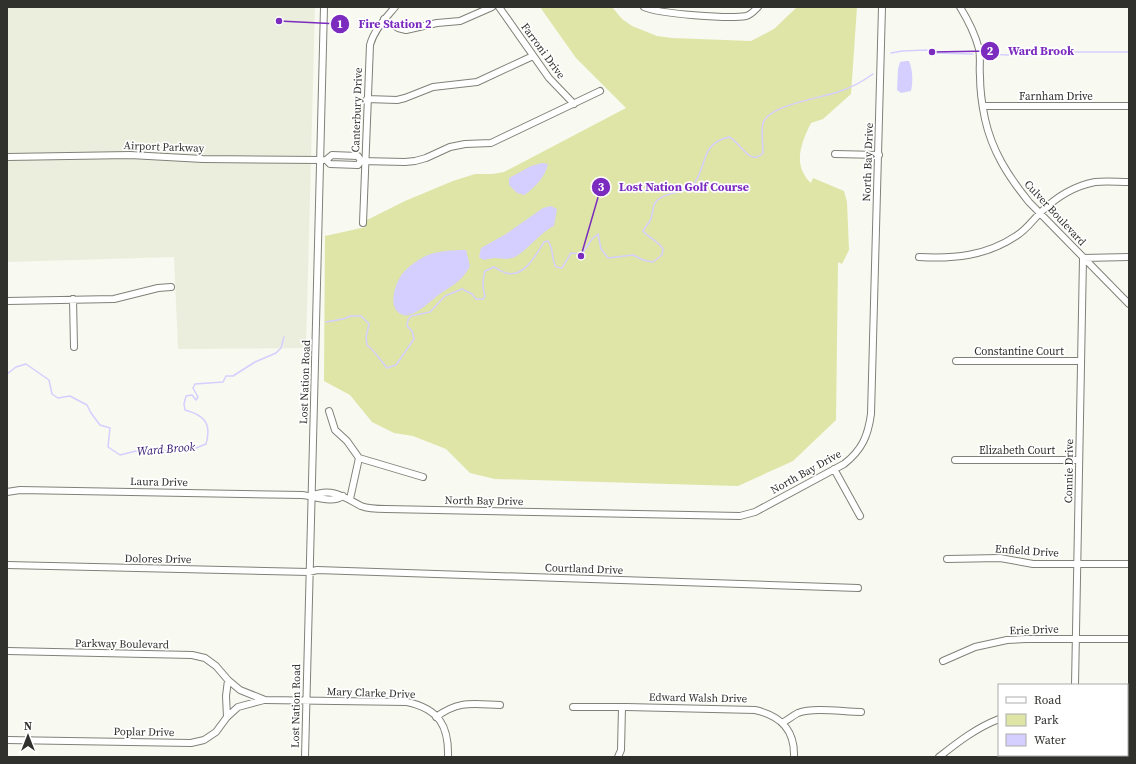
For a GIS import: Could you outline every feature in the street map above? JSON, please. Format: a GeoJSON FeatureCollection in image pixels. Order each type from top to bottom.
{"type":"FeatureCollection","features":[{"type":"Feature","properties":{"kind":"street","name":"Lost Nation Road"},"geometry":{"type":"LineString","coordinates":[[305,757],[311,496],[323,160],[324,7]]}},
{"type":"Feature","properties":{"kind":"street","name":"Canterbury Drive"},"geometry":{"type":"LineString","coordinates":[[363,223],[363,161],[370,45],[374,33],[395,7]]}},
{"type":"Feature","properties":{"kind":"street"},"geometry":{"type":"LineString","coordinates":[[384,19],[398,28],[406,30],[460,21],[492,7]]}},
{"type":"Feature","properties":{"kind":"street","name":"Farroni Drive"},"geometry":{"type":"LineString","coordinates":[[499,7],[552,81],[574,104]]}},
{"type":"Feature","properties":{"kind":"street"},"geometry":{"type":"LineString","coordinates":[[644,7],[687,14],[736,16],[749,15],[758,7]]}},
{"type":"Feature","properties":{"kind":"street","name":"North Bay Drive"},"geometry":{"type":"LineString","coordinates":[[346,497],[363,506],[386,509],[740,516],[755,512],[853,457],[864,441],[869,429],[871,414],[882,7]]}},
{"type":"Feature","properties":{"kind":"street","name":"Culver Boulevard"},"geometry":{"type":"LineString","coordinates":[[960,7],[972,28],[979,48],[983,106],[989,136],[998,158],[1015,185],[1039,213],[1129,304]]}},
{"type":"Feature","properties":{"kind":"street"},"geometry":{"type":"LineString","coordinates":[[367,99],[397,100],[433,87],[477,82],[533,56]]}},
{"type":"Feature","properties":{"kind":"street"},"geometry":{"type":"LineString","coordinates":[[363,161],[415,161],[426,158],[450,147],[465,144],[491,143],[600,91]]}},
{"type":"Feature","properties":{"kind":"street","name":"Farnham Drive"},"geometry":{"type":"LineString","coordinates":[[983,106],[1129,106]]}},
{"type":"Feature","properties":{"kind":"street"},"geometry":{"type":"LineString","coordinates":[[835,154],[879,155]]}},
{"type":"Feature","properties":{"kind":"street","name":"Airport Parkway"},"geometry":{"type":"LineString","coordinates":[[7,157],[130,155],[323,160],[332,155],[358,156],[363,161]]}},
{"type":"Feature","properties":{"kind":"street"},"geometry":{"type":"LineString","coordinates":[[919,256],[961,257],[981,253],[1000,246],[1016,236],[1028,226],[1039,213],[1066,193],[1080,186],[1096,182],[1129,182]]}},
{"type":"Feature","properties":{"kind":"street"},"geometry":{"type":"LineString","coordinates":[[1083,258],[1129,257]]}},
{"type":"Feature","properties":{"kind":"street","name":"Connie Drive"},"geometry":{"type":"LineString","coordinates":[[1075,684],[1083,258]]}},
{"type":"Feature","properties":{"kind":"street"},"geometry":{"type":"LineString","coordinates":[[7,301],[114,299],[158,288],[172,287]]}},
{"type":"Feature","properties":{"kind":"street"},"geometry":{"type":"LineString","coordinates":[[73,299],[74,347]]}},
{"type":"Feature","properties":{"kind":"street","name":"Constantine Court"},"geometry":{"type":"LineString","coordinates":[[956,361],[1081,361]]}},
{"type":"Feature","properties":{"kind":"street"},"geometry":{"type":"LineString","coordinates":[[329,411],[335,430],[347,441],[360,458],[423,477]]}},
{"type":"Feature","properties":{"kind":"street"},"geometry":{"type":"LineString","coordinates":[[311,496],[319,499],[339,499],[346,497],[360,458]]}},
{"type":"Feature","properties":{"kind":"street","name":"Elizabeth Court"},"geometry":{"type":"LineString","coordinates":[[955,460],[1079,460]]}},
{"type":"Feature","properties":{"kind":"street"},"geometry":{"type":"LineString","coordinates":[[834,469],[860,516]]}},
{"type":"Feature","properties":{"kind":"street","name":"Laura Drive"},"geometry":{"type":"LineString","coordinates":[[7,492],[20,490],[311,496]]}},
{"type":"Feature","properties":{"kind":"street","name":"Enfield Drive"},"geometry":{"type":"LineString","coordinates":[[947,559],[1000,558],[1033,564],[1129,564]]}},
{"type":"Feature","properties":{"kind":"street","name":"Dolores Drive"},"geometry":{"type":"LineString","coordinates":[[7,565],[309,572]]}},
{"type":"Feature","properties":{"kind":"street","name":"Courtland Drive"},"geometry":{"type":"LineString","coordinates":[[309,572],[317,570],[858,588]]}},
{"type":"Feature","properties":{"kind":"street","name":"Erie Drive"},"geometry":{"type":"LineString","coordinates":[[943,660],[975,647],[1026,638],[1129,638]]}},
{"type":"Feature","properties":{"kind":"street","name":"Parkway Boulevard"},"geometry":{"type":"LineString","coordinates":[[7,651],[192,655],[205,658],[216,666],[228,680],[240,690],[265,700],[306,701]]}},
{"type":"Feature","properties":{"kind":"street"},"geometry":{"type":"LineString","coordinates":[[227,716],[226,696],[228,680]]}},
{"type":"Feature","properties":{"kind":"street","name":"Poplar Drive"},"geometry":{"type":"LineString","coordinates":[[7,740],[191,743],[204,740],[216,732],[227,716],[238,707],[265,700]]}},
{"type":"Feature","properties":{"kind":"street","name":"Mary Clarke Drive"},"geometry":{"type":"LineString","coordinates":[[306,701],[407,702],[420,705],[436,717],[445,728],[448,739],[448,757]]}},
{"type":"Feature","properties":{"kind":"street"},"geometry":{"type":"LineString","coordinates":[[436,717],[447,709],[457,705],[500,705]]}},
{"type":"Feature","properties":{"kind":"street","name":"Edward Walsh Drive"},"geometry":{"type":"LineString","coordinates":[[573,707],[756,710],[770,714],[782,723],[790,734],[794,746],[794,757]]}},
{"type":"Feature","properties":{"kind":"street"},"geometry":{"type":"LineString","coordinates":[[618,757],[621,750],[622,707]]}},
{"type":"Feature","properties":{"kind":"street"},"geometry":{"type":"LineString","coordinates":[[782,723],[792,716],[812,711],[861,712]]}},
{"type":"Feature","properties":{"kind":"street"},"geometry":{"type":"LineString","coordinates":[[939,757],[972,732],[998,719]]}},
{"type":"Feature","properties":{"kind":"shaded area"},"geometry":{"type":"Polygon","coordinates":[[[7,7],[315,7],[306,348],[178,349],[174,257],[7,262],[7,7]]]}},
{"type":"Feature","properties":{"kind":"green space"},"geometry":{"type":"Polygon","coordinates":[[[540,7],[612,7],[622,19],[632,26],[657,36],[672,38],[751,41],[774,29],[797,7],[857,7],[851,94],[823,119],[811,123],[804,138],[800,154],[802,169],[805,176],[811,183],[813,178],[844,191],[847,202],[849,250],[842,264],[838,262],[836,420],[793,461],[738,486],[495,479],[470,473],[446,449],[413,436],[394,433],[372,422],[350,395],[324,381],[325,236],[366,227],[367,220],[405,201],[453,181],[475,174],[493,174],[504,172],[626,108],[576,58],[540,7]]]}},
{"type":"Feature","properties":{"kind":"water"},"geometry":{"type":"Polygon","coordinates":[[[909,61],[911,68],[912,87],[911,91],[901,93],[897,90],[898,69],[900,62],[909,61]]]}},
{"type":"Feature","properties":{"kind":"water"},"geometry":{"type":"Polygon","coordinates":[[[542,163],[548,164],[545,173],[536,186],[524,195],[517,193],[509,185],[509,178],[531,166],[542,163]]]}},
{"type":"Feature","properties":{"kind":"water"},"geometry":{"type":"Polygon","coordinates":[[[551,206],[557,209],[554,226],[543,233],[522,253],[508,259],[494,258],[484,260],[479,257],[481,248],[506,234],[543,208],[551,206]]]}},
{"type":"Feature","properties":{"kind":"water"},"geometry":{"type":"Polygon","coordinates":[[[466,250],[470,266],[460,280],[416,312],[409,315],[402,315],[398,312],[394,304],[394,292],[400,277],[407,269],[420,259],[437,252],[466,250]]]}},
{"type":"Feature","properties":{"kind":"waterway","name":"Ward Brook"},"geometry":{"type":"LineString","coordinates":[[891,53],[926,50],[936,53],[973,54]]}},
{"type":"Feature","properties":{"kind":"waterway","name":"Ward Brook"},"geometry":{"type":"LineString","coordinates":[[987,54],[1029,56],[1051,52],[1129,52]]}},
{"type":"Feature","properties":{"kind":"waterway","name":"Ward Brook"},"geometry":{"type":"LineString","coordinates":[[326,322],[351,316],[361,316],[369,324],[366,337],[367,345],[387,368],[396,365],[414,339],[412,331],[407,326],[408,320],[411,316],[430,312],[445,296],[462,289],[472,294],[476,299],[483,299],[485,296],[483,290],[483,277],[485,271],[494,267],[506,273],[512,274],[518,272],[529,264],[544,242],[548,241],[550,244],[556,267],[562,268],[571,253],[582,254],[592,239],[598,234],[601,249],[608,258],[633,255],[643,260],[653,262],[662,255],[663,249],[643,231],[650,221],[655,203],[658,199],[683,191],[692,186],[697,180],[705,158],[712,145],[719,140],[729,137],[749,155],[758,157],[763,153],[763,123],[767,117],[775,111],[796,103],[847,89],[873,74]]}},
{"type":"Feature","properties":{"kind":"waterway","name":"Ward Brook"},"geometry":{"type":"LineString","coordinates":[[7,374],[16,367],[26,364],[49,380],[52,394],[58,398],[70,396],[87,405],[100,425],[110,428],[108,447],[120,455],[136,451],[196,448],[206,444],[208,431],[207,425],[202,417],[185,410],[184,404],[186,396],[192,395],[196,400],[198,397],[193,388],[195,384],[223,382],[226,376],[233,376],[255,362],[276,353],[281,348],[284,337]]}},
{"type":"Feature","properties":{"kind":"place","name":"Fire Station 2"},"geometry":{"type":"Point","coordinates":[279,21]}},
{"type":"Feature","properties":{"kind":"place","name":"Ward Brook"},"geometry":{"type":"Point","coordinates":[932,52]}},
{"type":"Feature","properties":{"kind":"place","name":"Lost Nation Golf Course"},"geometry":{"type":"Point","coordinates":[581,256]}}]}
